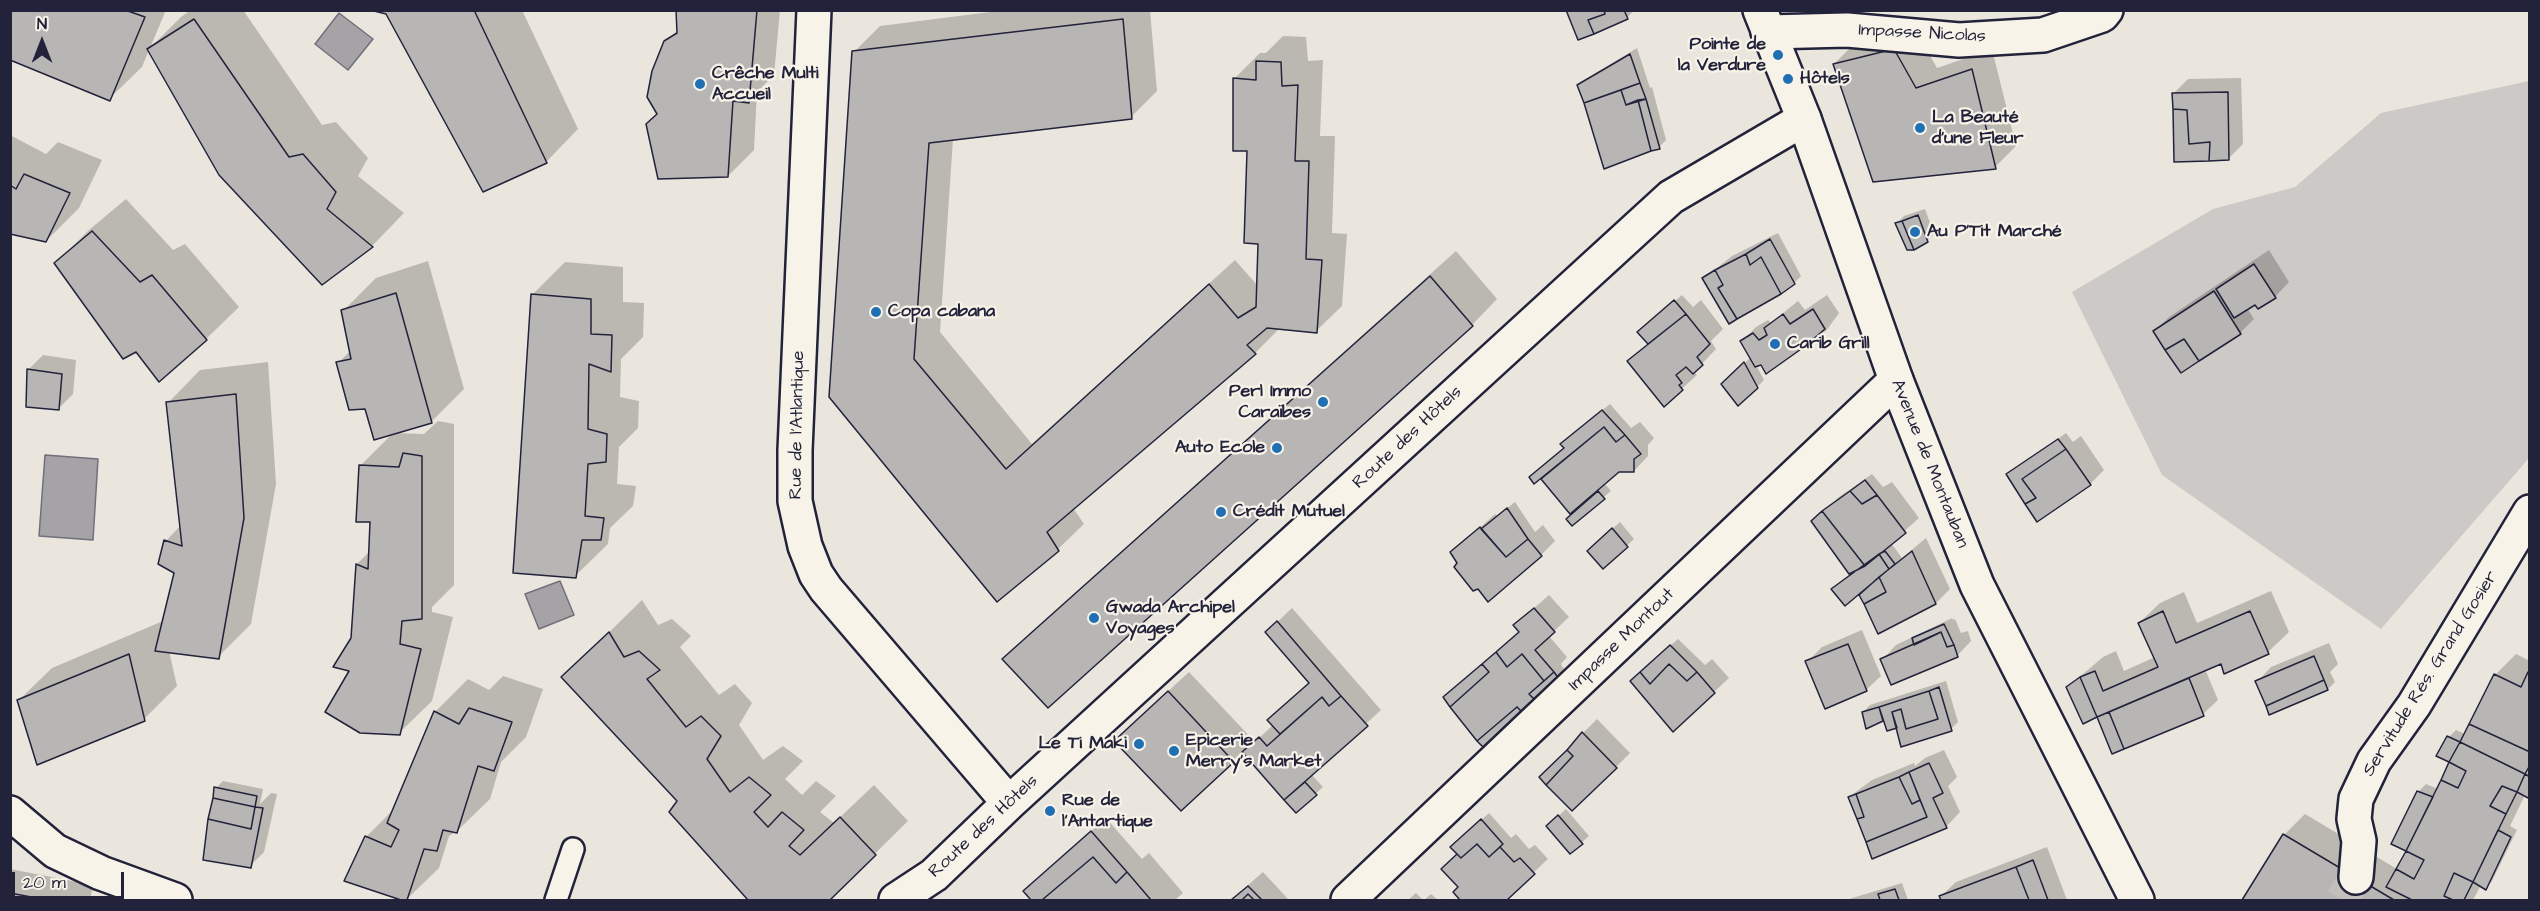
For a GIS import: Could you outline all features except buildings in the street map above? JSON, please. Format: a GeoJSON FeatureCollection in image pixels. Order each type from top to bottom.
{"type":"FeatureCollection","features":[{"type":"Feature","properties":{"kind":"street","name":"Rue de l'Atlantique"},"geometry":{"type":"LineString","coordinates":[[814,10],[795,450],[795,501],[805,546],[816,574],[826,589],[1009,803]]}},
{"type":"Feature","properties":{"kind":"street","name":"Impasse Nicolas"},"geometry":{"type":"LineString","coordinates":[[1764,21],[1959,40],[2043,35],[2102,15],[2106,10]]}},
{"type":"Feature","properties":{"kind":"street","name":"Avenue de Montauban"},"geometry":{"type":"LineString","coordinates":[[1764,21],[1804,118],[1896,380],[1977,585],[2138,900]]}},
{"type":"Feature","properties":{"kind":"street","name":"Route des Hôtels"},"geometry":{"type":"LineString","coordinates":[[896,900],[934,875],[1009,803],[1671,197],[1804,118]]}},
{"type":"Feature","properties":{"kind":"street","name":"Impasse Montout"},"geometry":{"type":"LineString","coordinates":[[1348,900],[1896,380]]}},
{"type":"Feature","properties":{"kind":"street","name":"Servitude Rés. Grand Gosier"},"geometry":{"type":"LineString","coordinates":[[2356,878],[2359,841],[2354,819],[2356,799],[2374,761],[2414,705],[2529,512]]}},
{"type":"Feature","properties":{"kind":"street"},"geometry":{"type":"LineString","coordinates":[[10,813],[55,851],[101,873],[175,900]]}},
{"type":"Feature","properties":{"kind":"lane"},"geometry":{"type":"LineString","coordinates":[[556,900],[573,849]]}},
{"type":"Feature","properties":{"kind":"shaded area"},"geometry":{"type":"Polygon","coordinates":[[[339,13],[373,39],[348,70],[315,44],[339,13]]]}},
{"type":"Feature","properties":{"kind":"shaded area"},"geometry":{"type":"Polygon","coordinates":[[[2529,81],[2529,458],[2381,629],[2162,475],[2072,292],[2213,209],[2295,187],[2381,113],[2529,81]]]}},
{"type":"Feature","properties":{"kind":"shaded area"},"geometry":{"type":"Polygon","coordinates":[[[45,455],[98,459],[93,540],[39,536],[45,455]]]}},
{"type":"Feature","properties":{"kind":"shaded area"},"geometry":{"type":"Polygon","coordinates":[[[560,581],[574,615],[539,629],[525,594],[560,581]]]}},
{"type":"Feature","properties":{"kind":"tunnel"},"geometry":{"type":"LineString","coordinates":[[2342,900],[2356,877]]}},
{"type":"Feature","properties":{"kind":"place","name":"Pointe de la Verdure"},"geometry":{"type":"Point","coordinates":[1778,55]}},
{"type":"Feature","properties":{"kind":"place","name":"Hôtels"},"geometry":{"type":"Point","coordinates":[1788,79]}},
{"type":"Feature","properties":{"kind":"place","name":"Crêche Multi Accueil"},"geometry":{"type":"Point","coordinates":[700,84]}},
{"type":"Feature","properties":{"kind":"place","name":"La Beauté d'une Fleur"},"geometry":{"type":"Point","coordinates":[1920,128]}},
{"type":"Feature","properties":{"kind":"place","name":"Au P'Tit Marché"},"geometry":{"type":"Point","coordinates":[1915,232]}},
{"type":"Feature","properties":{"kind":"place","name":"Copa cabana"},"geometry":{"type":"Point","coordinates":[876,312]}},
{"type":"Feature","properties":{"kind":"place","name":"Carib Grill"},"geometry":{"type":"Point","coordinates":[1775,344]}},
{"type":"Feature","properties":{"kind":"place","name":"Perl Immo Caraïbes"},"geometry":{"type":"Point","coordinates":[1323,402]}},
{"type":"Feature","properties":{"kind":"place","name":"Auto Ecole"},"geometry":{"type":"Point","coordinates":[1277,448]}},
{"type":"Feature","properties":{"kind":"place","name":"Crédit Mutuel"},"geometry":{"type":"Point","coordinates":[1221,512]}},
{"type":"Feature","properties":{"kind":"place","name":"Gwada Archipel Voyages"},"geometry":{"type":"Point","coordinates":[1094,618]}},
{"type":"Feature","properties":{"kind":"place","name":"Le Ti Maki"},"geometry":{"type":"Point","coordinates":[1139,744]}},
{"type":"Feature","properties":{"kind":"place","name":"Epicerie Merry's Market"},"geometry":{"type":"Point","coordinates":[1174,751]}},
{"type":"Feature","properties":{"kind":"place","name":"Rue de l'Antartique"},"geometry":{"type":"Point","coordinates":[1050,811]}}]}
